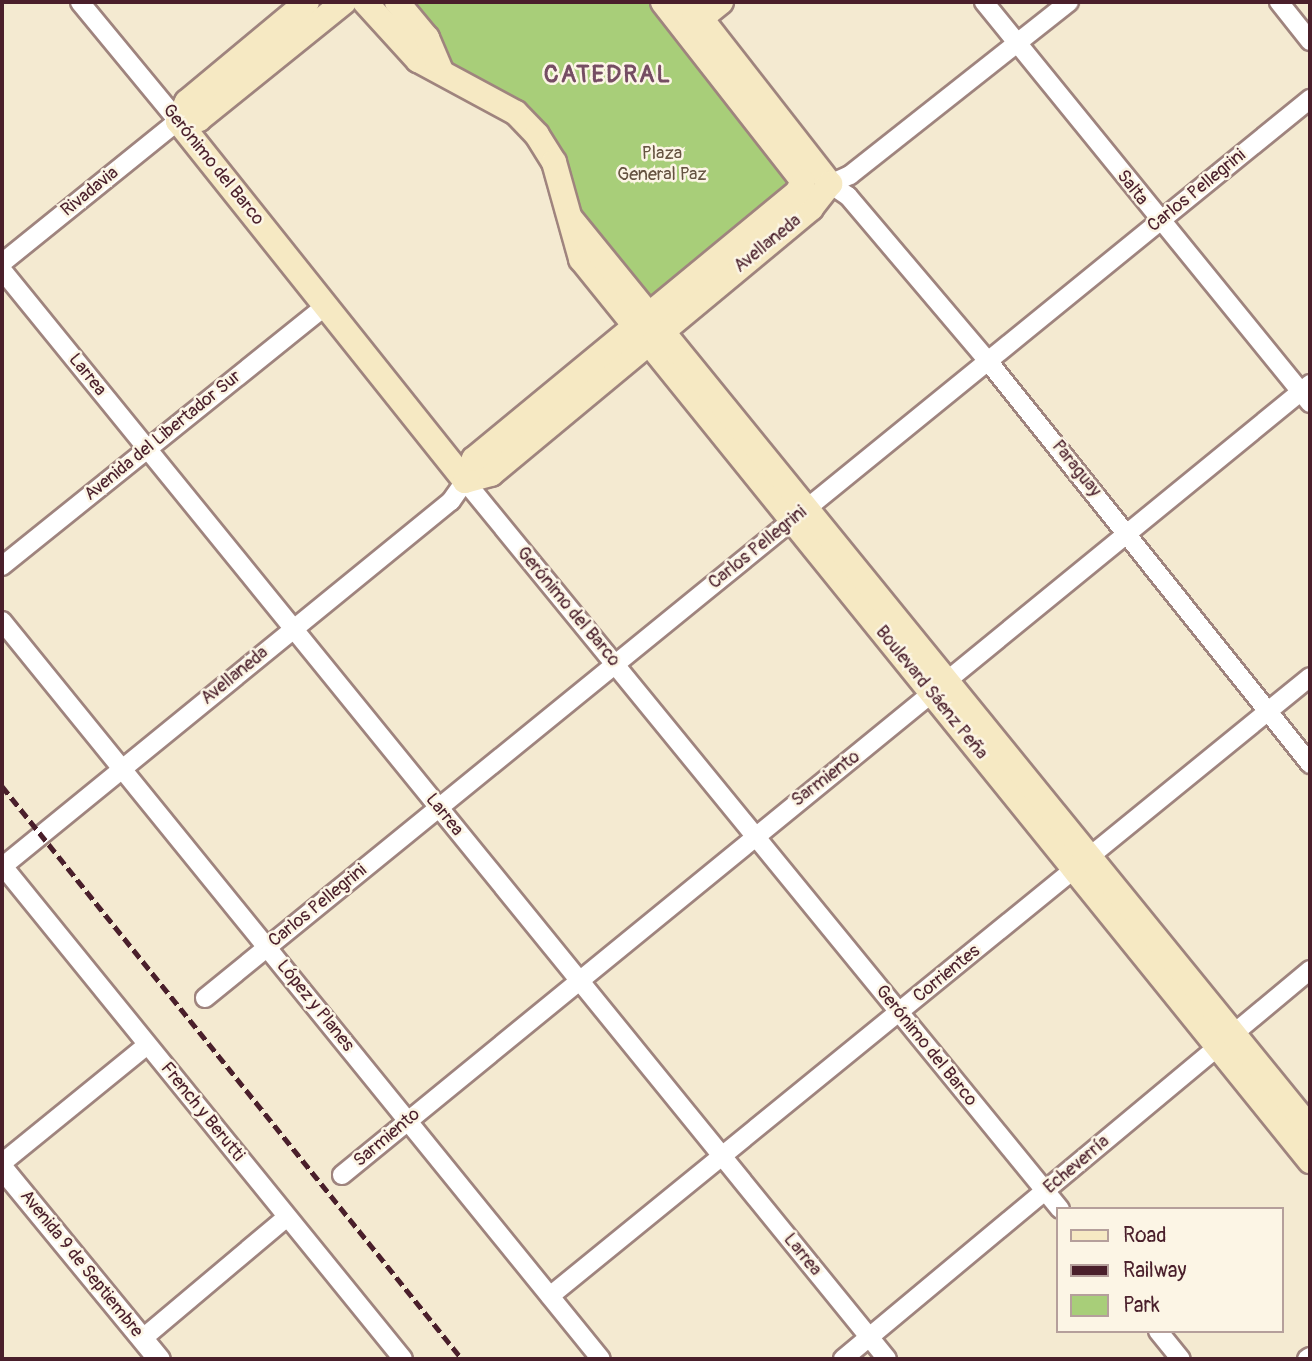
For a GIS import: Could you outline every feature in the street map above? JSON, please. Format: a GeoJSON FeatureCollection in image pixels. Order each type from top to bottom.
{"type":"FeatureCollection","features":[{"type":"Feature","properties":{"kind":"main road","name":"Rivadavia"},"geometry":{"type":"LineString","coordinates":[[178,121],[187,102],[307,2]]}},
{"type":"Feature","properties":{"kind":"main road","name":"Rivadavia"},"geometry":{"type":"LineString","coordinates":[[178,121],[199,119],[344,2]]}},
{"type":"Feature","properties":{"kind":"main road","name":"Boulevard Sáenz Peña"},"geometry":{"type":"LineString","coordinates":[[365,2],[404,48],[516,113],[537,135],[554,162],[569,217],[648,327],[1226,1041],[1310,1161]]}},
{"type":"Feature","properties":{"kind":"main road"},"geometry":{"type":"LineString","coordinates":[[397,2],[426,38],[440,69]]}},
{"type":"Feature","properties":{"kind":"main road"},"geometry":{"type":"LineString","coordinates":[[721,2],[683,11],[803,181],[830,184]]}},
{"type":"Feature","properties":{"kind":"main road","name":"Paraguay"},"geometry":{"type":"LineString","coordinates":[[683,11],[830,184]]}},
{"type":"Feature","properties":{"kind":"main road","name":"Gerónimo del Barco"},"geometry":{"type":"LineString","coordinates":[[178,121],[465,481]]}},
{"type":"Feature","properties":{"kind":"main road","name":"Avellaneda"},"geometry":{"type":"LineString","coordinates":[[648,327],[797,193],[803,181]]}},
{"type":"Feature","properties":{"kind":"main road","name":"Avellaneda"},"geometry":{"type":"LineString","coordinates":[[465,481],[474,459],[811,208],[830,184]]}},
{"type":"Feature","properties":{"kind":"main road","name":"Boulevard Sáenz Peña"},"geometry":{"type":"LineString","coordinates":[[1226,1041],[1310,1128]]}},
{"type":"Feature","properties":{"kind":"street","name":"Gerónimo del Barco"},"geometry":{"type":"LineString","coordinates":[[80,2],[178,121]]}},
{"type":"Feature","properties":{"kind":"street","name":"Salta"},"geometry":{"type":"LineString","coordinates":[[984,2],[1159,222],[1307,393]]}},
{"type":"Feature","properties":{"kind":"street","name":"Avellaneda"},"geometry":{"type":"LineString","coordinates":[[830,184],[1018,44],[1069,2]]}},
{"type":"Feature","properties":{"kind":"street"},"geometry":{"type":"LineString","coordinates":[[1279,2],[1310,41]]}},
{"type":"Feature","properties":{"kind":"street","name":"Carlos Pellegrini"},"geometry":{"type":"LineString","coordinates":[[205,998],[1310,99]]}},
{"type":"Feature","properties":{"kind":"street","name":"Rivadavia"},"geometry":{"type":"LineString","coordinates":[[2,263],[178,121]]}},
{"type":"Feature","properties":{"kind":"street","name":"Paraguay"},"geometry":{"type":"LineString","coordinates":[[830,184],[848,196],[988,361],[1310,764]]}},
{"type":"Feature","properties":{"kind":"street","name":"Larrea"},"geometry":{"type":"LineString","coordinates":[[2,270],[887,1359]]}},
{"type":"Feature","properties":{"kind":"street","name":"Avenida del Libertador Sur"},"geometry":{"type":"LineString","coordinates":[[2,566],[325,306]]}},
{"type":"Feature","properties":{"kind":"street","name":"Sarmiento"},"geometry":{"type":"LineString","coordinates":[[342,1175],[754,834],[942,689],[1128,534],[1307,393]]}},
{"type":"Feature","properties":{"kind":"street","name":"Gerónimo del Barco"},"geometry":{"type":"LineString","coordinates":[[465,481],[1058,1207]]}},
{"type":"Feature","properties":{"kind":"street","name":"Avellaneda"},"geometry":{"type":"LineString","coordinates":[[2,866],[451,501],[465,481]]}},
{"type":"Feature","properties":{"kind":"street","name":"López y Planes"},"geometry":{"type":"LineString","coordinates":[[2,621],[601,1359]]}},
{"type":"Feature","properties":{"kind":"street","name":"Corrientes"},"geometry":{"type":"LineString","coordinates":[[550,1296],[1084,864],[1310,677]]}},
{"type":"Feature","properties":{"kind":"street","name":"French y Berutti"},"geometry":{"type":"LineString","coordinates":[[2,866],[403,1359]]}},
{"type":"Feature","properties":{"kind":"street","name":"Echeverría"},"geometry":{"type":"LineString","coordinates":[[843,1359],[1310,970]]}},
{"type":"Feature","properties":{"kind":"street"},"geometry":{"type":"LineString","coordinates":[[2,1166],[147,1045]]}},
{"type":"Feature","properties":{"kind":"street","name":"Avenida 9 de Septiembre"},"geometry":{"type":"LineString","coordinates":[[2,1166],[159,1359]]}},
{"type":"Feature","properties":{"kind":"street"},"geometry":{"type":"LineString","coordinates":[[142,1339],[287,1217]]}},
{"type":"Feature","properties":{"kind":"street"},"geometry":{"type":"LineString","coordinates":[[1160,1333],[1181,1359]]}},
{"type":"Feature","properties":{"kind":"green space","name":"Plaza General Paz"},"geometry":{"type":"Polygon","coordinates":[[[397,2],[663,2],[803,181],[650,311],[592,242],[546,148],[440,69],[397,2]]]}},
{"type":"Feature","properties":{"kind":"railway"},"geometry":{"type":"LineString","coordinates":[[2,786],[462,1359]]}},
{"type":"Feature","properties":{"kind":"district","name":"CATEDRAL"},"geometry":{"type":"Point","coordinates":[608,75]}}]}
